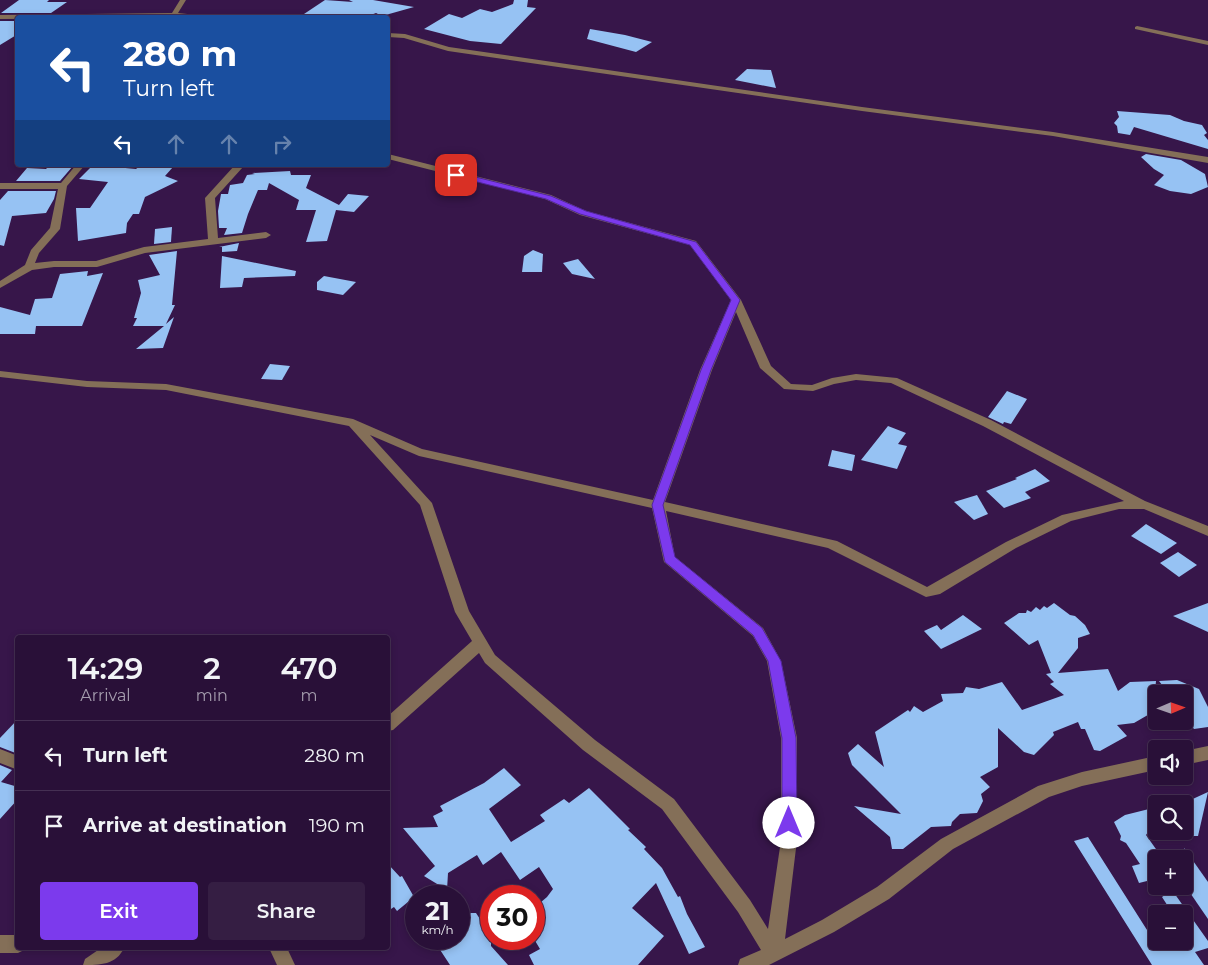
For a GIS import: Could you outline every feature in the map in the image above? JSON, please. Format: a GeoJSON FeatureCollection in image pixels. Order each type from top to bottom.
{"type":"FeatureCollection","features":[{"type":"Feature","properties":{"kind":"street"},"geometry":{"type":"LineString","coordinates":[[174,15],[183,0]]}},
{"type":"Feature","properties":{"kind":"street"},"geometry":{"type":"LineString","coordinates":[[0,17],[15,17]]}},
{"type":"Feature","properties":{"kind":"street"},"geometry":{"type":"LineString","coordinates":[[1137,28],[1208,43]]}},
{"type":"Feature","properties":{"kind":"street"},"geometry":{"type":"LineString","coordinates":[[390,34],[406,36],[448,49],[862,109],[1053,134],[1208,160]]}},
{"type":"Feature","properties":{"kind":"street"},"geometry":{"type":"LineString","coordinates":[[390,158],[548,198],[583,213],[693,244],[736,300],[766,368],[788,387],[813,388],[832,380],[856,377],[893,380],[987,423],[1145,506],[1208,531]]}},
{"type":"Feature","properties":{"kind":"street"},"geometry":{"type":"LineString","coordinates":[[29,267],[34,252],[55,229],[63,186],[79,167]]}},
{"type":"Feature","properties":{"kind":"street"},"geometry":{"type":"LineString","coordinates":[[212,241],[210,198],[239,167]]}},
{"type":"Feature","properties":{"kind":"street"},"geometry":{"type":"LineString","coordinates":[[0,186],[63,186]]}},
{"type":"Feature","properties":{"kind":"street"},"geometry":{"type":"LineString","coordinates":[[0,285],[29,267],[54,264],[97,264],[144,250],[266,235]]}},
{"type":"Feature","properties":{"kind":"street"},"geometry":{"type":"LineString","coordinates":[[736,300],[706,370],[658,505],[669,559],[758,632],[774,661],[789,738],[789,840],[774,954]]}},
{"type":"Feature","properties":{"kind":"street"},"geometry":{"type":"LineString","coordinates":[[0,374],[87,384],[166,387],[353,423],[419,452],[832,544],[926,592],[935,590],[1011,545],[1067,518],[1119,505],[1145,506]]}},
{"type":"Feature","properties":{"kind":"street"},"geometry":{"type":"LineString","coordinates":[[353,423],[426,504],[462,612],[490,659],[590,745],[668,804],[744,906],[774,954]]}},
{"type":"Feature","properties":{"kind":"street"},"geometry":{"type":"LineString","coordinates":[[390,723],[480,643]]}},
{"type":"Feature","properties":{"kind":"street"},"geometry":{"type":"LineString","coordinates":[[1193,756],[1208,753]]}},
{"type":"Feature","properties":{"kind":"street"},"geometry":{"type":"LineString","coordinates":[[0,756],[15,762]]}},
{"type":"Feature","properties":{"kind":"street"},"geometry":{"type":"LineString","coordinates":[[747,965],[774,954],[828,926],[883,893],[947,844],[1044,791],[1082,778],[1148,765]]}},
{"type":"Feature","properties":{"kind":"street"},"geometry":{"type":"LineString","coordinates":[[0,944],[15,944]]}},
{"type":"Feature","properties":{"kind":"street"},"geometry":{"type":"LineString","coordinates":[[92,965],[112,950]]}},
{"type":"Feature","properties":{"kind":"street"},"geometry":{"type":"LineString","coordinates":[[279,950],[286,965]]}},
{"type":"Feature","properties":{"kind":"building"},"geometry":{"type":"Polygon","coordinates":[[[19,0],[67,2],[51,13],[1,13],[19,0]]]}},
{"type":"Feature","properties":{"kind":"building"},"geometry":{"type":"Polygon","coordinates":[[[325,0],[353,2],[349,0],[373,0],[414,7],[386,15],[376,13],[371,15],[302,15],[325,0]]]}},
{"type":"Feature","properties":{"kind":"building"},"geometry":{"type":"Polygon","coordinates":[[[514,0],[528,0],[527,7],[536,8],[501,44],[470,41],[424,29],[449,14],[462,18],[480,9],[492,12],[513,4],[514,0]]]}},
{"type":"Feature","properties":{"kind":"building"},"geometry":{"type":"Polygon","coordinates":[[[0,21],[15,21],[15,36],[0,45],[0,21]]]}},
{"type":"Feature","properties":{"kind":"building"},"geometry":{"type":"Polygon","coordinates":[[[590,29],[652,42],[636,52],[587,39],[590,29]]]}},
{"type":"Feature","properties":{"kind":"building"},"geometry":{"type":"Polygon","coordinates":[[[747,69],[771,70],[776,88],[735,80],[747,69]]]}},
{"type":"Feature","properties":{"kind":"building"},"geometry":{"type":"Polygon","coordinates":[[[1117,111],[1170,115],[1184,121],[1202,125],[1207,133],[1204,135],[1208,140],[1208,149],[1134,127],[1130,135],[1118,133],[1117,126],[1114,123],[1119,117],[1117,111]]]}},
{"type":"Feature","properties":{"kind":"building"},"geometry":{"type":"Polygon","coordinates":[[[1146,154],[1181,160],[1205,174],[1208,187],[1191,194],[1170,191],[1154,185],[1164,175],[1141,157],[1146,154]]]}},
{"type":"Feature","properties":{"kind":"building"},"geometry":{"type":"Polygon","coordinates":[[[48,167],[72,167],[60,181],[16,181],[27,168],[46,169],[48,167]]]}},
{"type":"Feature","properties":{"kind":"building"},"geometry":{"type":"Polygon","coordinates":[[[91,167],[136,169],[138,167],[173,167],[165,176],[178,181],[145,197],[139,214],[133,214],[127,223],[126,233],[78,241],[76,208],[90,208],[108,182],[79,179],[91,167]]]}},
{"type":"Feature","properties":{"kind":"building"},"geometry":{"type":"Polygon","coordinates":[[[290,171],[291,175],[311,175],[306,188],[339,205],[348,194],[369,196],[354,212],[336,210],[327,241],[306,242],[316,210],[296,210],[299,200],[269,183],[267,190],[258,190],[242,233],[224,235],[227,228],[219,228],[218,211],[221,194],[228,194],[230,185],[243,183],[247,175],[255,174],[252,173],[290,171]]]}},
{"type":"Feature","properties":{"kind":"building"},"geometry":{"type":"Polygon","coordinates":[[[8,191],[56,191],[46,213],[12,216],[4,246],[0,245],[0,200],[8,191]]]}},
{"type":"Feature","properties":{"kind":"building"},"geometry":{"type":"Polygon","coordinates":[[[172,227],[171,242],[154,244],[155,229],[172,227]]]}},
{"type":"Feature","properties":{"kind":"building"},"geometry":{"type":"Polygon","coordinates":[[[239,243],[237,251],[222,252],[222,247],[219,247],[239,243]]]}},
{"type":"Feature","properties":{"kind":"building"},"geometry":{"type":"Polygon","coordinates":[[[533,250],[543,254],[542,272],[522,272],[524,256],[533,250]]]}},
{"type":"Feature","properties":{"kind":"building"},"geometry":{"type":"Polygon","coordinates":[[[177,251],[172,305],[175,305],[166,324],[174,317],[163,348],[136,349],[164,326],[133,326],[137,318],[134,318],[141,293],[138,280],[160,275],[149,255],[177,251]]]}},
{"type":"Feature","properties":{"kind":"building"},"geometry":{"type":"Polygon","coordinates":[[[222,256],[296,271],[295,276],[244,278],[242,287],[220,288],[222,256]]]}},
{"type":"Feature","properties":{"kind":"building"},"geometry":{"type":"Polygon","coordinates":[[[578,259],[595,279],[572,274],[563,263],[578,259]]]}},
{"type":"Feature","properties":{"kind":"building"},"geometry":{"type":"Polygon","coordinates":[[[88,271],[87,276],[103,273],[82,326],[36,326],[35,334],[0,334],[0,307],[30,315],[35,299],[52,298],[60,274],[88,271]]]}},
{"type":"Feature","properties":{"kind":"building"},"geometry":{"type":"Polygon","coordinates":[[[324,276],[356,282],[343,295],[317,290],[317,282],[324,276]]]}},
{"type":"Feature","properties":{"kind":"building"},"geometry":{"type":"Polygon","coordinates":[[[270,364],[290,366],[282,380],[261,379],[270,364]]]}},
{"type":"Feature","properties":{"kind":"building"},"geometry":{"type":"Polygon","coordinates":[[[1007,391],[1027,399],[1011,424],[1004,422],[1003,424],[988,417],[1007,391]]]}},
{"type":"Feature","properties":{"kind":"building"},"geometry":{"type":"Polygon","coordinates":[[[888,426],[906,433],[898,444],[907,446],[897,469],[861,460],[888,426]]]}},
{"type":"Feature","properties":{"kind":"building"},"geometry":{"type":"Polygon","coordinates":[[[832,450],[855,455],[852,471],[828,466],[832,450]]]}},
{"type":"Feature","properties":{"kind":"building"},"geometry":{"type":"Polygon","coordinates":[[[1035,469],[1050,481],[1025,492],[1031,498],[1004,508],[986,491],[1017,479],[1015,478],[1035,469]]]}},
{"type":"Feature","properties":{"kind":"building"},"geometry":{"type":"Polygon","coordinates":[[[977,495],[988,514],[974,520],[954,502],[977,495]]]}},
{"type":"Feature","properties":{"kind":"building"},"geometry":{"type":"Polygon","coordinates":[[[1146,524],[1177,543],[1161,554],[1131,536],[1146,524]]]}},
{"type":"Feature","properties":{"kind":"building"},"geometry":{"type":"Polygon","coordinates":[[[1178,552],[1197,565],[1179,577],[1160,563],[1178,552]]]}},
{"type":"Feature","properties":{"kind":"building"},"geometry":{"type":"Polygon","coordinates":[[[1054,603],[1070,615],[1075,616],[1085,625],[1090,634],[1078,638],[1078,648],[1058,673],[1108,669],[1118,691],[1130,682],[1156,681],[1156,685],[1148,685],[1148,715],[1134,723],[1117,725],[1127,736],[1100,751],[1094,750],[1085,729],[1081,729],[1078,722],[1053,732],[1054,735],[1034,755],[1024,752],[998,728],[998,767],[980,777],[990,787],[981,794],[983,801],[977,813],[960,814],[952,822],[951,826],[931,827],[903,849],[892,849],[890,837],[854,806],[901,814],[852,765],[848,753],[858,744],[884,767],[875,732],[908,710],[910,712],[914,706],[923,712],[943,701],[941,694],[963,693],[966,687],[979,689],[1002,682],[1022,710],[1064,695],[1050,684],[1054,682],[1046,674],[1051,673],[1038,640],[1029,645],[1004,623],[1019,613],[1026,613],[1027,610],[1031,612],[1036,607],[1040,610],[1044,606],[1047,608],[1054,603]]]}},
{"type":"Feature","properties":{"kind":"building"},"geometry":{"type":"Polygon","coordinates":[[[1208,603],[1208,632],[1173,616],[1208,603]]]}},
{"type":"Feature","properties":{"kind":"building"},"geometry":{"type":"Polygon","coordinates":[[[963,615],[982,629],[941,649],[924,631],[937,625],[941,630],[963,615]]]}},
{"type":"Feature","properties":{"kind":"building"},"geometry":{"type":"Polygon","coordinates":[[[1177,680],[1189,685],[1162,685],[1159,681],[1177,680]]]}},
{"type":"Feature","properties":{"kind":"building"},"geometry":{"type":"Polygon","coordinates":[[[1193,687],[1199,689],[1208,707],[1208,727],[1194,729],[1193,687]]]}},
{"type":"Feature","properties":{"kind":"building"},"geometry":{"type":"Polygon","coordinates":[[[15,722],[15,753],[0,747],[0,738],[15,722]]]}},
{"type":"Feature","properties":{"kind":"building"},"geometry":{"type":"Polygon","coordinates":[[[0,765],[12,770],[1,782],[15,786],[15,802],[0,819],[0,765]]]}},
{"type":"Feature","properties":{"kind":"building"},"geometry":{"type":"Polygon","coordinates":[[[504,768],[521,785],[489,809],[511,842],[545,821],[540,815],[564,799],[569,803],[589,788],[630,829],[628,830],[646,847],[644,849],[662,868],[678,897],[680,896],[687,914],[705,947],[689,954],[656,883],[632,908],[664,936],[638,965],[534,965],[529,955],[538,950],[545,950],[545,899],[553,889],[539,867],[520,880],[501,852],[483,865],[477,855],[448,873],[447,885],[439,885],[424,876],[435,866],[403,828],[438,827],[433,816],[443,811],[440,806],[484,783],[504,768]]]}},
{"type":"Feature","properties":{"kind":"building"},"geometry":{"type":"Polygon","coordinates":[[[1208,792],[1198,836],[1193,836],[1193,799],[1208,792]]]}},
{"type":"Feature","properties":{"kind":"building"},"geometry":{"type":"Polygon","coordinates":[[[1148,809],[1148,832],[1146,835],[1157,850],[1148,850],[1148,881],[1139,883],[1132,866],[1140,864],[1126,843],[1120,840],[1121,836],[1114,822],[1125,815],[1148,809]]]}},
{"type":"Feature","properties":{"kind":"building"},"geometry":{"type":"Polygon","coordinates":[[[1088,837],[1148,932],[1148,950],[1193,950],[1193,920],[1208,941],[1208,948],[1195,952],[1204,965],[1152,965],[1074,841],[1088,837]]]}},
{"type":"Feature","properties":{"kind":"building"},"geometry":{"type":"Polygon","coordinates":[[[1193,861],[1208,882],[1208,919],[1192,895],[1193,861]]]}},
{"type":"Feature","properties":{"kind":"building"},"geometry":{"type":"Polygon","coordinates":[[[390,866],[400,877],[402,876],[407,885],[405,885],[405,904],[397,911],[394,907],[390,910],[390,866]]]}},
{"type":"Feature","properties":{"kind":"building"},"geometry":{"type":"Polygon","coordinates":[[[1165,895],[1176,895],[1183,905],[1167,905],[1162,897],[1165,895]]]}},
{"type":"Feature","properties":{"kind":"building"},"geometry":{"type":"Polygon","coordinates":[[[476,913],[480,919],[480,950],[495,950],[508,965],[450,965],[440,950],[470,950],[470,914],[476,913]]]}},
{"type":"Feature","properties":{"kind":"route"},"geometry":{"type":"LineString","coordinates":[[456,175],[548,198],[583,213],[693,244],[736,300],[706,370],[658,505],[669,559],[758,632],[774,661],[789,738],[789,823]]}}]}
